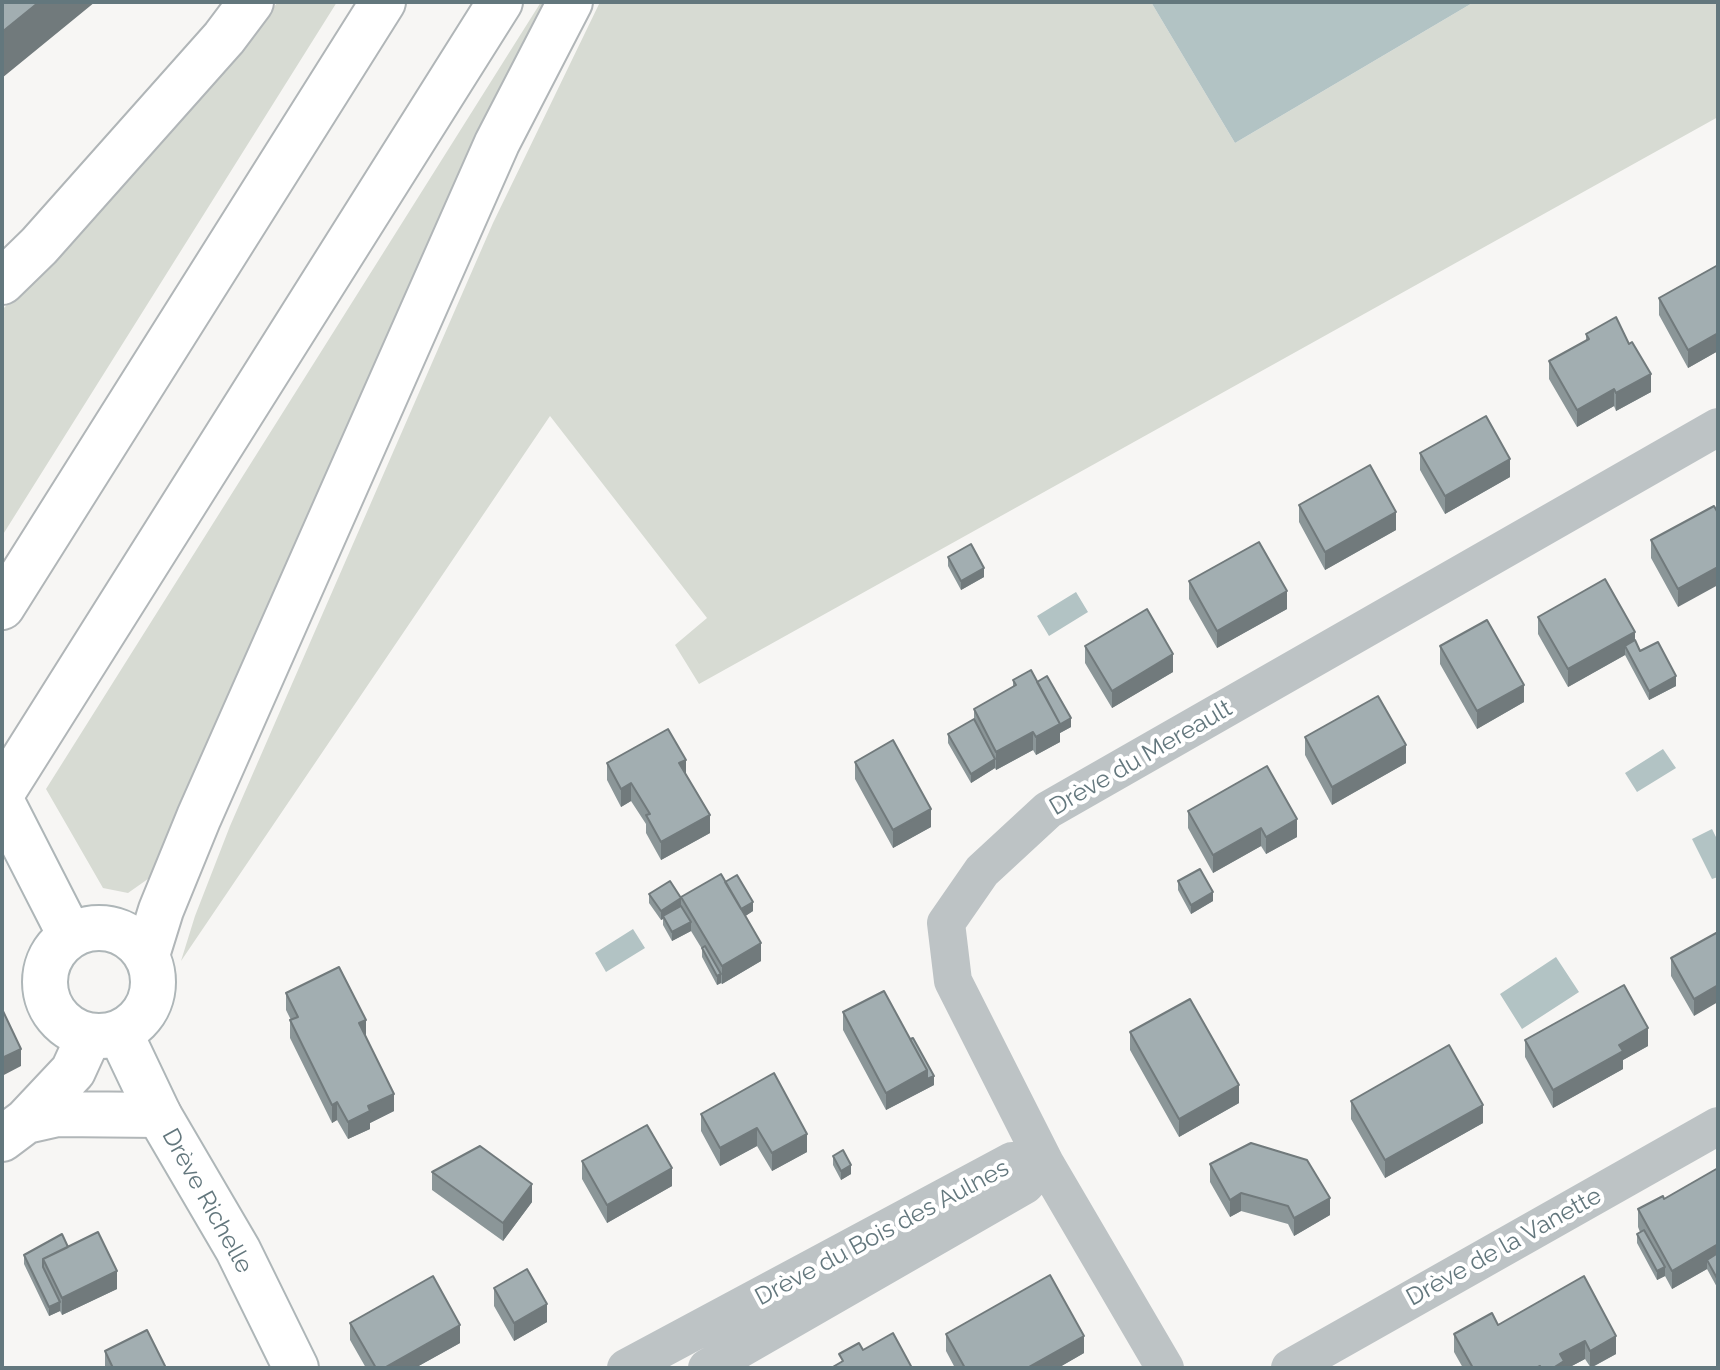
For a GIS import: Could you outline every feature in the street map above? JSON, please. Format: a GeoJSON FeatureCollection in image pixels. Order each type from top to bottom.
{"type":"FeatureCollection","features":[{"type":"Feature","properties":{"kind":"main road"},"geometry":{"type":"LineString","coordinates":[[2,282],[60,223],[224,38],[251,2]]}},
{"type":"Feature","properties":{"kind":"main road"},"geometry":{"type":"LineString","coordinates":[[2,607],[383,2]]}},
{"type":"Feature","properties":{"kind":"main road"},"geometry":{"type":"LineString","coordinates":[[2,793],[500,2]]}},
{"type":"Feature","properties":{"kind":"main road"},"geometry":{"type":"LineString","coordinates":[[147,955],[161,910],[199,817],[484,172],[570,2]]}},
{"type":"Feature","properties":{"kind":"main road"},"geometry":{"type":"LineString","coordinates":[[2,802],[70,935]]}},
{"type":"Feature","properties":{"kind":"main road"},"geometry":{"type":"LineString","coordinates":[[14,1130],[104,1035],[139,1020],[151,1000],[154,977],[147,955],[133,938],[113,929],[91,927],[70,935],[51,954],[44,979],[49,1005],[65,1026],[104,1035]]}},
{"type":"Feature","properties":{"kind":"main road","name":"Drève Richelle"},"geometry":{"type":"LineString","coordinates":[[104,1035],[159,1115],[238,1250],[296,1368]]}},
{"type":"Feature","properties":{"kind":"main road"},"geometry":{"type":"LineString","coordinates":[[14,1130],[57,1114],[159,1115]]}},
{"type":"Feature","properties":{"kind":"street","name":"Drève du Mereault"},"geometry":{"type":"LineString","coordinates":[[1165,1368],[1045,1163],[953,981],[946,923],[982,871],[1048,810],[1718,427]]}},
{"type":"Feature","properties":{"kind":"street","name":"Drève de la Vanette"},"geometry":{"type":"LineString","coordinates":[[1290,1368],[1718,1126]]}},
{"type":"Feature","properties":{"kind":"street","name":"Drève du Bois des Aulnes"},"geometry":{"type":"LineString","coordinates":[[626,1368],[1012,1161],[1045,1163]]}},
{"type":"Feature","properties":{"kind":"street","name":"Drève du Bois des Aulnes"},"geometry":{"type":"LineString","coordinates":[[707,1368],[1025,1185],[1045,1163]]}},
{"type":"Feature","properties":{"kind":"shaded area"},"geometry":{"type":"Polygon","coordinates":[[[278,2],[337,2],[2,536],[2,310],[111,197],[278,2]]]}},
{"type":"Feature","properties":{"kind":"shaded area"},"geometry":{"type":"Polygon","coordinates":[[[541,2],[550,2],[155,874],[128,893],[103,888],[46,789],[541,2]]]}},
{"type":"Feature","properties":{"kind":"shaded area"},"geometry":{"type":"Polygon","coordinates":[[[600,2],[1151,2],[1235,143],[1474,2],[1718,2],[1718,117],[699,684],[675,645],[707,618],[550,416],[181,961],[230,826],[493,223],[600,2]]]}},
{"type":"Feature","properties":{"kind":"shaded area"},"geometry":{"type":"Polygon","coordinates":[[[1151,2],[1474,2],[1235,143],[1151,2]]]}},
{"type":"Feature","properties":{"kind":"shaded area"},"geometry":{"type":"Polygon","coordinates":[[[1076,592],[1088,612],[1049,636],[1037,616],[1076,592]]]}},
{"type":"Feature","properties":{"kind":"shaded area"},"geometry":{"type":"Polygon","coordinates":[[[1663,749],[1676,768],[1637,792],[1625,773],[1663,749]]]}},
{"type":"Feature","properties":{"kind":"shaded area"},"geometry":{"type":"Polygon","coordinates":[[[1712,829],[1718,841],[1718,877],[1712,879],[1692,839],[1712,829]]]}},
{"type":"Feature","properties":{"kind":"shaded area"},"geometry":{"type":"Polygon","coordinates":[[[633,929],[645,948],[606,972],[595,953],[633,929]]]}},
{"type":"Feature","properties":{"kind":"shaded area"},"geometry":{"type":"Polygon","coordinates":[[[1556,957],[1579,992],[1522,1029],[1500,994],[1556,957]]]}},
{"type":"Feature","properties":{"kind":"building"},"geometry":{"type":"Polygon","coordinates":[[[2,2],[39,2],[2,32],[2,2]]]}},
{"type":"Feature","properties":{"kind":"building"},"geometry":{"type":"Polygon","coordinates":[[[1718,265],[1718,333],[1688,350],[1659,298],[1718,265]]]}},
{"type":"Feature","properties":{"kind":"building"},"geometry":{"type":"Polygon","coordinates":[[[1616,317],[1629,344],[1632,342],[1651,374],[1616,393],[1614,389],[1577,410],[1549,361],[1589,339],[1586,334],[1616,317]]]}},
{"type":"Feature","properties":{"kind":"building"},"geometry":{"type":"Polygon","coordinates":[[[1486,416],[1510,459],[1445,496],[1420,453],[1486,416]]]}},
{"type":"Feature","properties":{"kind":"building"},"geometry":{"type":"Polygon","coordinates":[[[1370,465],[1396,512],[1325,552],[1299,505],[1370,465]]]}},
{"type":"Feature","properties":{"kind":"building"},"geometry":{"type":"Polygon","coordinates":[[[1714,506],[1718,513],[1718,567],[1678,589],[1651,540],[1714,506]]]}},
{"type":"Feature","properties":{"kind":"building"},"geometry":{"type":"Polygon","coordinates":[[[1259,542],[1287,591],[1217,631],[1189,581],[1259,542]]]}},
{"type":"Feature","properties":{"kind":"building"},"geometry":{"type":"Polygon","coordinates":[[[971,544],[984,568],[961,581],[948,557],[971,544]]]}},
{"type":"Feature","properties":{"kind":"building"},"geometry":{"type":"Polygon","coordinates":[[[1605,579],[1635,632],[1568,669],[1538,617],[1605,579]]]}},
{"type":"Feature","properties":{"kind":"building"},"geometry":{"type":"Polygon","coordinates":[[[1147,609],[1173,654],[1112,691],[1085,646],[1147,609]]]}},
{"type":"Feature","properties":{"kind":"building"},"geometry":{"type":"Polygon","coordinates":[[[1487,620],[1524,685],[1477,711],[1440,646],[1487,620]]]}},
{"type":"Feature","properties":{"kind":"building"},"geometry":{"type":"Polygon","coordinates":[[[1635,640],[1640,651],[1658,642],[1676,676],[1649,691],[1625,646],[1635,640]]]}},
{"type":"Feature","properties":{"kind":"building"},"geometry":{"type":"Polygon","coordinates":[[[1031,670],[1060,724],[1036,737],[1033,732],[996,752],[974,709],[1016,685],[1013,680],[1031,670]]]}},
{"type":"Feature","properties":{"kind":"building"},"geometry":{"type":"Polygon","coordinates":[[[1047,676],[1071,718],[1057,726],[1060,724],[1037,682],[1047,676]]]}},
{"type":"Feature","properties":{"kind":"building"},"geometry":{"type":"Polygon","coordinates":[[[1378,696],[1406,745],[1332,787],[1305,737],[1378,696]]]}},
{"type":"Feature","properties":{"kind":"building"},"geometry":{"type":"Polygon","coordinates":[[[974,719],[995,759],[971,774],[948,734],[974,719]]]}},
{"type":"Feature","properties":{"kind":"building"},"geometry":{"type":"Polygon","coordinates":[[[668,729],[686,760],[679,763],[710,815],[661,842],[646,815],[650,814],[631,783],[621,789],[607,763],[668,729]]]}},
{"type":"Feature","properties":{"kind":"building"},"geometry":{"type":"Polygon","coordinates":[[[893,740],[931,809],[893,830],[855,762],[893,740]]]}},
{"type":"Feature","properties":{"kind":"building"},"geometry":{"type":"Polygon","coordinates":[[[1267,766],[1297,819],[1266,837],[1261,828],[1213,855],[1188,811],[1267,766]]]}},
{"type":"Feature","properties":{"kind":"building"},"geometry":{"type":"Polygon","coordinates":[[[1200,869],[1213,892],[1191,905],[1178,881],[1200,869]]]}},
{"type":"Feature","properties":{"kind":"building"},"geometry":{"type":"Polygon","coordinates":[[[721,874],[761,943],[722,966],[681,897],[721,874]]]}},
{"type":"Feature","properties":{"kind":"building"},"geometry":{"type":"Polygon","coordinates":[[[737,875],[753,902],[741,909],[725,882],[737,875]]]}},
{"type":"Feature","properties":{"kind":"building"},"geometry":{"type":"Polygon","coordinates":[[[670,881],[681,898],[661,911],[649,894],[670,881]]]}},
{"type":"Feature","properties":{"kind":"building"},"geometry":{"type":"Polygon","coordinates":[[[681,906],[691,922],[672,932],[663,916],[681,906]]]}},
{"type":"Feature","properties":{"kind":"building"},"geometry":{"type":"Polygon","coordinates":[[[1718,932],[1718,985],[1694,999],[1671,958],[1718,932]]]}},
{"type":"Feature","properties":{"kind":"building"},"geometry":{"type":"Polygon","coordinates":[[[705,946],[721,974],[717,976],[702,948],[705,946]]]}},
{"type":"Feature","properties":{"kind":"building"},"geometry":{"type":"Polygon","coordinates":[[[339,967],[366,1020],[359,1023],[394,1094],[368,1106],[370,1111],[348,1122],[337,1102],[332,1105],[290,1020],[298,1017],[286,993],[339,967]]]}},
{"type":"Feature","properties":{"kind":"building"},"geometry":{"type":"Polygon","coordinates":[[[1624,985],[1648,1028],[1619,1045],[1623,1051],[1553,1090],[1525,1040],[1624,985]]]}},
{"type":"Feature","properties":{"kind":"building"},"geometry":{"type":"Polygon","coordinates":[[[884,991],[927,1070],[886,1093],[843,1012],[884,991]]]}},
{"type":"Feature","properties":{"kind":"building"},"geometry":{"type":"Polygon","coordinates":[[[1190,999],[1239,1085],[1179,1119],[1130,1032],[1190,999]]]}},
{"type":"Feature","properties":{"kind":"building"},"geometry":{"type":"Polygon","coordinates":[[[2,1009],[21,1049],[2,1058],[2,1009]]]}},
{"type":"Feature","properties":{"kind":"building"},"geometry":{"type":"Polygon","coordinates":[[[913,1038],[934,1076],[927,1079],[927,1070],[910,1039],[913,1038]]]}},
{"type":"Feature","properties":{"kind":"building"},"geometry":{"type":"Polygon","coordinates":[[[1449,1045],[1483,1105],[1385,1160],[1351,1101],[1449,1045]]]}},
{"type":"Feature","properties":{"kind":"building"},"geometry":{"type":"Polygon","coordinates":[[[774,1073],[807,1134],[772,1153],[757,1128],[720,1148],[701,1114],[774,1073]]]}},
{"type":"Feature","properties":{"kind":"building"},"geometry":{"type":"Polygon","coordinates":[[[647,1125],[672,1168],[607,1205],[582,1161],[647,1125]]]}},
{"type":"Feature","properties":{"kind":"building"},"geometry":{"type":"Polygon","coordinates":[[[1251,1143],[1307,1160],[1330,1198],[1294,1218],[1288,1206],[1241,1193],[1230,1200],[1210,1164],[1251,1143]]]}},
{"type":"Feature","properties":{"kind":"building"},"geometry":{"type":"Polygon","coordinates":[[[480,1146],[532,1184],[503,1223],[432,1172],[480,1146]]]}},
{"type":"Feature","properties":{"kind":"building"},"geometry":{"type":"Polygon","coordinates":[[[843,1150],[851,1165],[841,1171],[833,1156],[843,1150]]]}},
{"type":"Feature","properties":{"kind":"building"},"geometry":{"type":"Polygon","coordinates":[[[1718,1168],[1718,1244],[1672,1271],[1638,1209],[1663,1196],[1664,1199],[1718,1168]]]}},
{"type":"Feature","properties":{"kind":"building"},"geometry":{"type":"Polygon","coordinates":[[[1644,1230],[1665,1267],[1657,1271],[1637,1234],[1644,1230]]]}},
{"type":"Feature","properties":{"kind":"building"},"geometry":{"type":"Polygon","coordinates":[[[98,1232],[117,1271],[62,1298],[43,1259],[98,1232]]]}},
{"type":"Feature","properties":{"kind":"building"},"geometry":{"type":"Polygon","coordinates":[[[62,1234],[68,1247],[43,1259],[43,1267],[60,1302],[49,1307],[24,1255],[62,1234]]]}},
{"type":"Feature","properties":{"kind":"building"},"geometry":{"type":"Polygon","coordinates":[[[1718,1253],[1718,1280],[1707,1260],[1718,1253]]]}},
{"type":"Feature","properties":{"kind":"building"},"geometry":{"type":"Polygon","coordinates":[[[527,1269],[547,1304],[514,1323],[494,1288],[527,1269]]]}},
{"type":"Feature","properties":{"kind":"building"},"geometry":{"type":"Polygon","coordinates":[[[1050,1275],[1084,1336],[1027,1368],[965,1368],[946,1334],[1050,1275]]]}},
{"type":"Feature","properties":{"kind":"building"},"geometry":{"type":"Polygon","coordinates":[[[433,1276],[460,1325],[384,1368],[376,1368],[350,1323],[433,1276]]]}},
{"type":"Feature","properties":{"kind":"building"},"geometry":{"type":"Polygon","coordinates":[[[1584,1276],[1616,1336],[1590,1351],[1585,1341],[1560,1354],[1564,1361],[1553,1368],[1473,1368],[1454,1334],[1492,1313],[1498,1325],[1584,1276]]]}},
{"type":"Feature","properties":{"kind":"building"},"geometry":{"type":"Polygon","coordinates":[[[147,1330],[166,1368],[113,1368],[105,1351],[147,1330]]]}},
{"type":"Feature","properties":{"kind":"building"},"geometry":{"type":"Polygon","coordinates":[[[893,1333],[912,1368],[831,1368],[843,1361],[839,1354],[859,1343],[863,1350],[893,1333]]]}}]}
